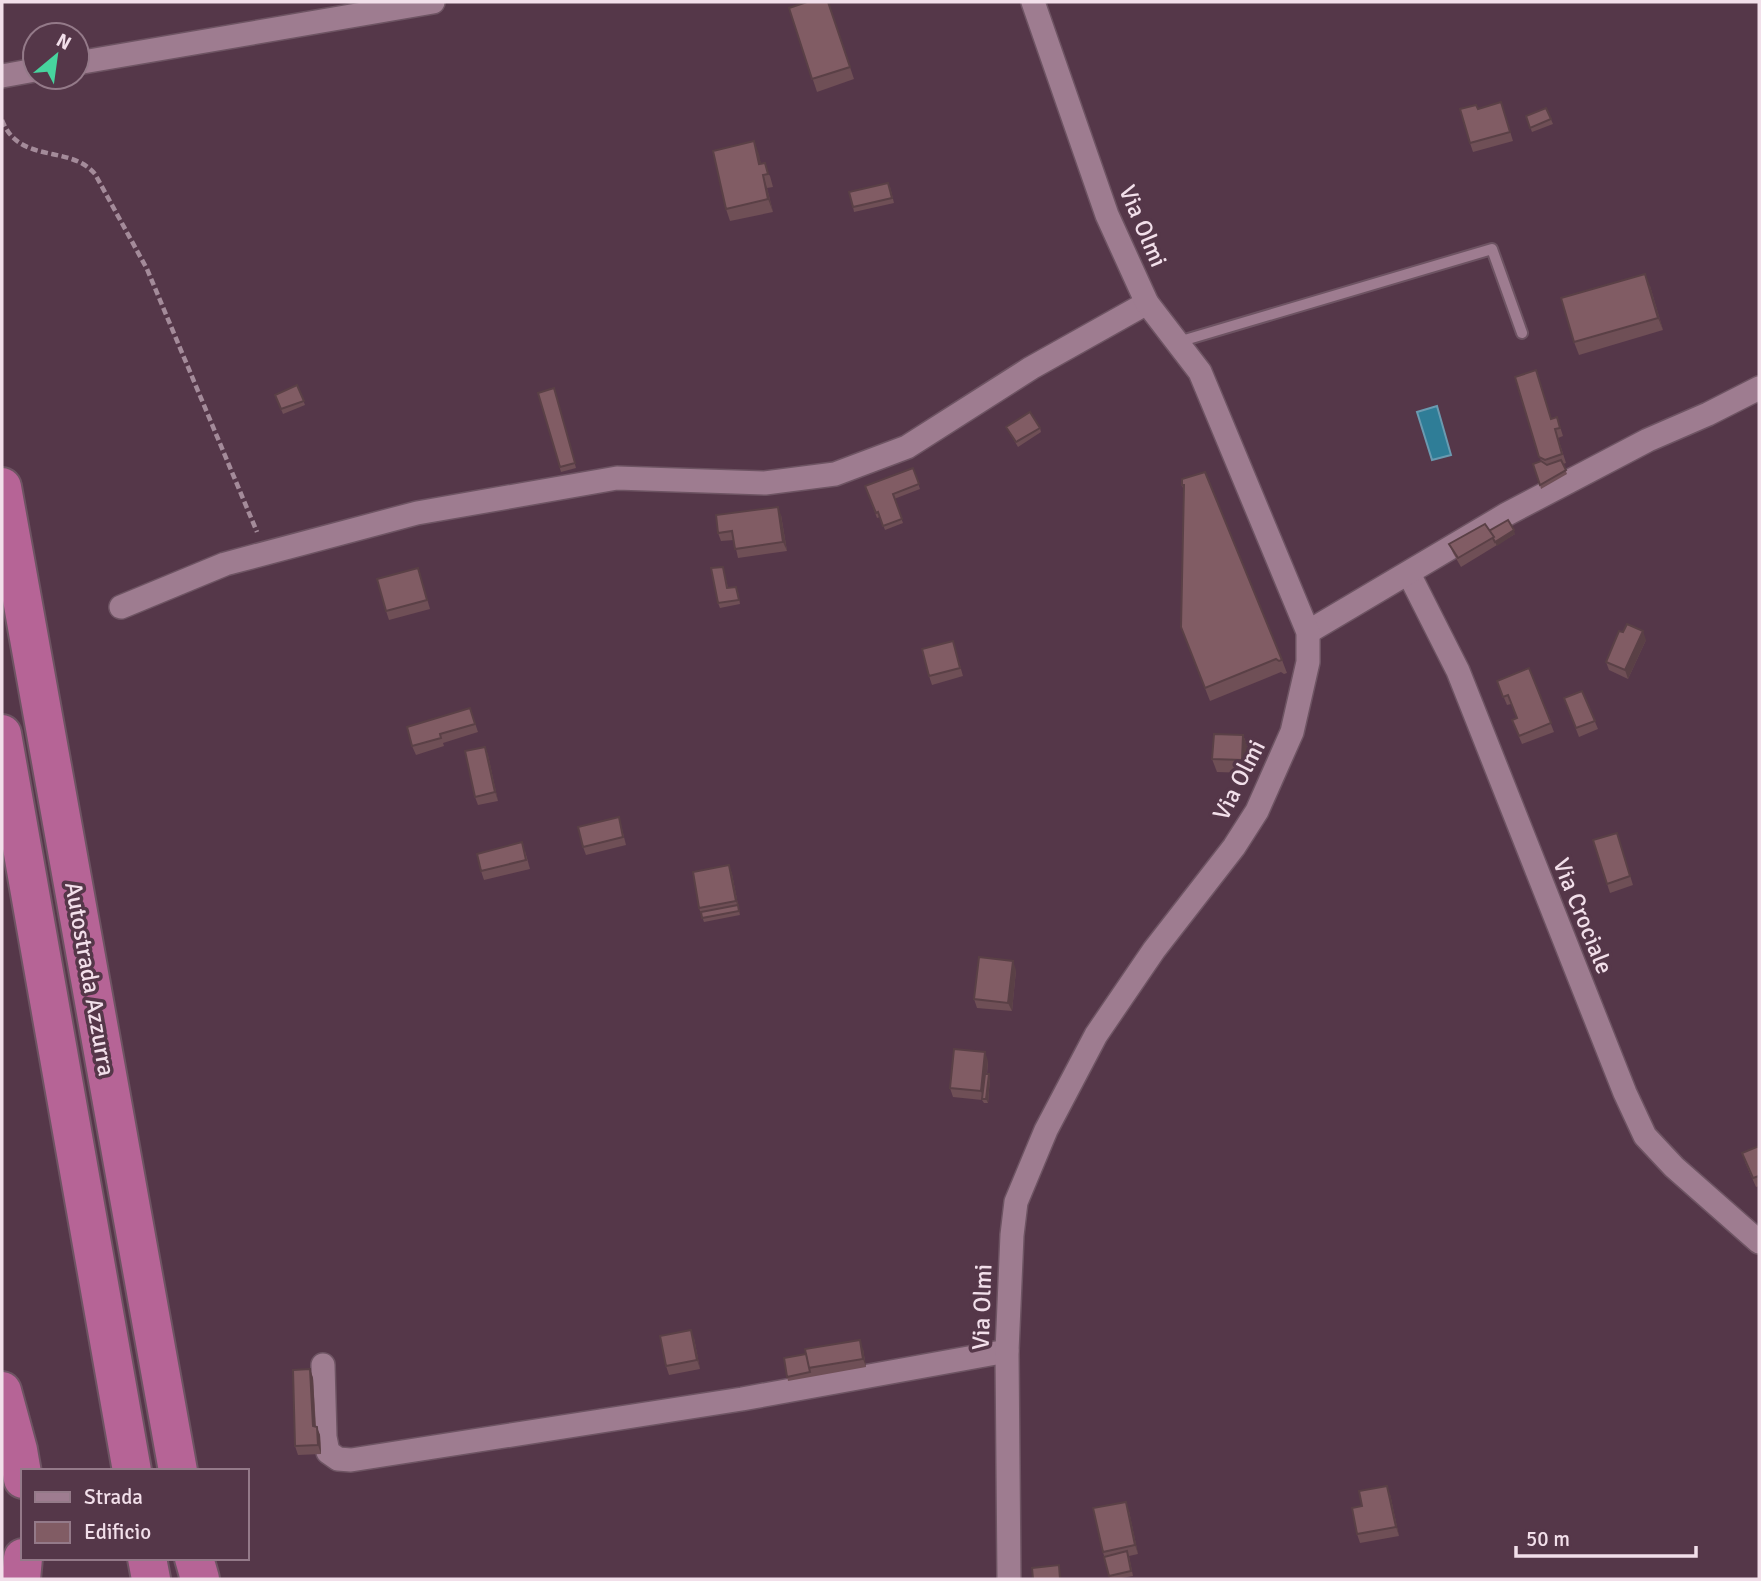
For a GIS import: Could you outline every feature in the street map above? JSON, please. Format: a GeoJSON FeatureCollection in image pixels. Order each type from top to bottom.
{"type":"FeatureCollection","features":[{"type":"Feature","properties":{"kind":"highway","name":"Autostrada Azzurra"},"geometry":{"type":"LineString","coordinates":[[2,487],[178,1469]]}},
{"type":"Feature","properties":{"kind":"highway","name":"Autostrada Azzurra"},"geometry":{"type":"LineString","coordinates":[[2,734],[132,1469]]}},
{"type":"Feature","properties":{"kind":"highway"},"geometry":{"type":"LineString","coordinates":[[2,1391],[22,1469]]}},
{"type":"Feature","properties":{"kind":"highway"},"geometry":{"type":"LineString","coordinates":[[21,1579],[23,1560]]}},
{"type":"Feature","properties":{"kind":"highway"},"geometry":{"type":"LineString","coordinates":[[147,1560],[151,1579]]}},
{"type":"Feature","properties":{"kind":"highway"},"geometry":{"type":"LineString","coordinates":[[194,1560],[198,1579]]}},
{"type":"Feature","properties":{"kind":"street"},"geometry":{"type":"LineString","coordinates":[[91,61],[433,2]]}},
{"type":"Feature","properties":{"kind":"street","name":"Via Olmi"},"geometry":{"type":"LineString","coordinates":[[1009,1579],[1006,1489],[1007,1351],[1010,1259],[1016,1202],[1046,1130],[1096,1035],[1154,950],[1234,848],[1257,811],[1292,732],[1308,662],[1308,632],[1200,372],[1147,303],[1107,215],[1033,2]]}},
{"type":"Feature","properties":{"kind":"street"},"geometry":{"type":"LineString","coordinates":[[121,607],[225,564],[417,513],[617,478],[765,483],[835,474],[906,447],[1031,368],[1147,303]]}},
{"type":"Feature","properties":{"kind":"street"},"geometry":{"type":"LineString","coordinates":[[1308,632],[1507,514],[1647,440],[1708,414],[1759,388]]}},
{"type":"Feature","properties":{"kind":"street","name":"Via Crociale"},"geometry":{"type":"LineString","coordinates":[[1409,573],[1458,671],[1625,1093],[1645,1136],[1674,1167],[1759,1242]]}},
{"type":"Feature","properties":{"kind":"street"},"geometry":{"type":"LineString","coordinates":[[323,1365],[325,1437],[328,1452],[338,1459],[351,1460],[743,1399],[1007,1351]]}},
{"type":"Feature","properties":{"kind":"lane"},"geometry":{"type":"LineString","coordinates":[[1178,342],[1492,249],[1522,333]]}},
{"type":"Feature","properties":{"kind":"path"},"geometry":{"type":"LineString","coordinates":[[2,120],[5,128],[28,149],[86,163],[95,174],[147,269],[265,552]]}},
{"type":"Feature","properties":{"kind":"water"},"geometry":{"type":"Polygon","coordinates":[[[1437,406],[1451,455],[1432,460],[1417,412],[1437,406]]]}},
{"type":"Feature","properties":{"kind":"building"},"geometry":{"type":"Polygon","coordinates":[[[807,2],[828,2],[850,67],[812,79],[789,8],[807,2]]]}},
{"type":"Feature","properties":{"kind":"building"},"geometry":{"type":"Polygon","coordinates":[[[1501,102],[1510,132],[1470,143],[1460,109],[1476,105],[1478,109],[1501,102]]]}},
{"type":"Feature","properties":{"kind":"building"},"geometry":{"type":"Polygon","coordinates":[[[1546,108],[1551,119],[1530,128],[1526,116],[1546,108]]]}},
{"type":"Feature","properties":{"kind":"building"},"geometry":{"type":"Polygon","coordinates":[[[754,141],[759,164],[765,163],[768,174],[763,175],[768,199],[726,209],[713,151],[754,141]]]}},
{"type":"Feature","properties":{"kind":"building"},"geometry":{"type":"Polygon","coordinates":[[[888,183],[892,198],[853,207],[849,192],[888,183]]]}},
{"type":"Feature","properties":{"kind":"building"},"geometry":{"type":"Polygon","coordinates":[[[1645,274],[1658,318],[1574,342],[1561,298],[1645,274]]]}},
{"type":"Feature","properties":{"kind":"building"},"geometry":{"type":"Polygon","coordinates":[[[1536,370],[1551,419],[1557,417],[1560,428],[1555,429],[1562,454],[1545,460],[1539,457],[1515,377],[1536,370]]]}},
{"type":"Feature","properties":{"kind":"building"},"geometry":{"type":"Polygon","coordinates":[[[297,385],[304,401],[281,409],[275,395],[297,385]]]}},
{"type":"Feature","properties":{"kind":"building"},"geometry":{"type":"Polygon","coordinates":[[[554,388],[575,463],[560,467],[538,393],[554,388]]]}},
{"type":"Feature","properties":{"kind":"building"},"geometry":{"type":"Polygon","coordinates":[[[1030,412],[1040,428],[1016,442],[1006,427],[1030,412]]]}},
{"type":"Feature","properties":{"kind":"building"},"geometry":{"type":"Polygon","coordinates":[[[1561,460],[1566,470],[1540,485],[1533,464],[1541,461],[1547,465],[1561,460]]]}},
{"type":"Feature","properties":{"kind":"building"},"geometry":{"type":"Polygon","coordinates":[[[913,468],[919,484],[893,494],[902,519],[883,526],[865,486],[913,468]]]}},
{"type":"Feature","properties":{"kind":"building"},"geometry":{"type":"Polygon","coordinates":[[[1205,472],[1282,660],[1276,659],[1205,688],[1181,627],[1182,479],[1205,472]]]}},
{"type":"Feature","properties":{"kind":"building"},"geometry":{"type":"Polygon","coordinates":[[[778,507],[783,542],[735,549],[732,531],[718,533],[716,515],[778,507]]]}},
{"type":"Feature","properties":{"kind":"building"},"geometry":{"type":"Polygon","coordinates":[[[1508,520],[1514,530],[1495,542],[1489,531],[1508,520]]]}},
{"type":"Feature","properties":{"kind":"building"},"geometry":{"type":"Polygon","coordinates":[[[1485,524],[1494,537],[1458,558],[1449,544],[1485,524]]]}},
{"type":"Feature","properties":{"kind":"building"},"geometry":{"type":"Polygon","coordinates":[[[723,567],[727,588],[736,587],[739,600],[718,603],[711,568],[723,567]]]}},
{"type":"Feature","properties":{"kind":"building"},"geometry":{"type":"Polygon","coordinates":[[[418,568],[427,600],[386,611],[377,579],[418,568]]]}},
{"type":"Feature","properties":{"kind":"building"},"geometry":{"type":"Polygon","coordinates":[[[1627,624],[1643,631],[1625,670],[1606,662],[1619,631],[1623,632],[1627,624]]]}},
{"type":"Feature","properties":{"kind":"building"},"geometry":{"type":"Polygon","coordinates":[[[953,641],[960,668],[929,676],[922,649],[953,641]]]}},
{"type":"Feature","properties":{"kind":"building"},"geometry":{"type":"Polygon","coordinates":[[[1529,668],[1551,723],[1519,736],[1512,720],[1517,718],[1508,695],[1503,697],[1497,681],[1529,668]]]}},
{"type":"Feature","properties":{"kind":"building"},"geometry":{"type":"Polygon","coordinates":[[[1582,691],[1595,721],[1576,728],[1564,698],[1582,691]]]}},
{"type":"Feature","properties":{"kind":"building"},"geometry":{"type":"Polygon","coordinates":[[[470,708],[475,724],[412,746],[407,727],[470,708]]]}},
{"type":"Feature","properties":{"kind":"building"},"geometry":{"type":"Polygon","coordinates":[[[1214,734],[1243,735],[1242,760],[1212,759],[1214,734]]]}},
{"type":"Feature","properties":{"kind":"building"},"geometry":{"type":"Polygon","coordinates":[[[485,747],[495,792],[475,797],[465,751],[485,747]]]}},
{"type":"Feature","properties":{"kind":"building"},"geometry":{"type":"Polygon","coordinates":[[[619,817],[623,837],[583,847],[578,827],[619,817]]]}},
{"type":"Feature","properties":{"kind":"building"},"geometry":{"type":"Polygon","coordinates":[[[1617,833],[1630,876],[1607,884],[1593,840],[1617,833]]]}},
{"type":"Feature","properties":{"kind":"building"},"geometry":{"type":"Polygon","coordinates":[[[522,842],[526,860],[481,871],[477,854],[522,842]]]}},
{"type":"Feature","properties":{"kind":"building"},"geometry":{"type":"Polygon","coordinates":[[[729,865],[736,901],[699,908],[693,872],[729,865]]]}},
{"type":"Feature","properties":{"kind":"building"},"geometry":{"type":"Polygon","coordinates":[[[738,905],[739,911],[702,918],[701,912],[738,905]]]}},
{"type":"Feature","properties":{"kind":"building"},"geometry":{"type":"Polygon","coordinates":[[[979,957],[1013,961],[1008,1003],[974,999],[979,957]]]}},
{"type":"Feature","properties":{"kind":"building"},"geometry":{"type":"Polygon","coordinates":[[[954,1049],[985,1052],[981,1091],[950,1088],[954,1049]]]}},
{"type":"Feature","properties":{"kind":"building"},"geometry":{"type":"Polygon","coordinates":[[[985,1074],[989,1074],[986,1099],[982,1099],[985,1074]]]}},
{"type":"Feature","properties":{"kind":"building"},"geometry":{"type":"Polygon","coordinates":[[[1759,1146],[1759,1176],[1753,1178],[1742,1153],[1759,1146]]]}},
{"type":"Feature","properties":{"kind":"building"},"geometry":{"type":"Polygon","coordinates":[[[691,1330],[697,1360],[666,1366],[660,1336],[691,1330]]]}},
{"type":"Feature","properties":{"kind":"building"},"geometry":{"type":"Polygon","coordinates":[[[860,1340],[863,1359],[808,1368],[805,1349],[860,1340]]]}},
{"type":"Feature","properties":{"kind":"building"},"geometry":{"type":"Polygon","coordinates":[[[806,1354],[810,1372],[787,1377],[784,1358],[806,1354]]]}},
{"type":"Feature","properties":{"kind":"building"},"geometry":{"type":"Polygon","coordinates":[[[310,1369],[313,1426],[317,1427],[318,1445],[295,1446],[293,1370],[310,1369]]]}},
{"type":"Feature","properties":{"kind":"building"},"geometry":{"type":"Polygon","coordinates":[[[1387,1486],[1396,1527],[1357,1534],[1352,1508],[1362,1506],[1359,1491],[1387,1486]]]}},
{"type":"Feature","properties":{"kind":"building"},"geometry":{"type":"Polygon","coordinates":[[[1126,1502],[1135,1545],[1103,1552],[1093,1508],[1126,1502]]]}},
{"type":"Feature","properties":{"kind":"building"},"geometry":{"type":"Polygon","coordinates":[[[1127,1551],[1131,1571],[1109,1576],[1104,1557],[1127,1551]]]}},
{"type":"Feature","properties":{"kind":"building"},"geometry":{"type":"Polygon","coordinates":[[[1059,1565],[1060,1579],[1033,1579],[1032,1568],[1059,1565]]]}}]}
